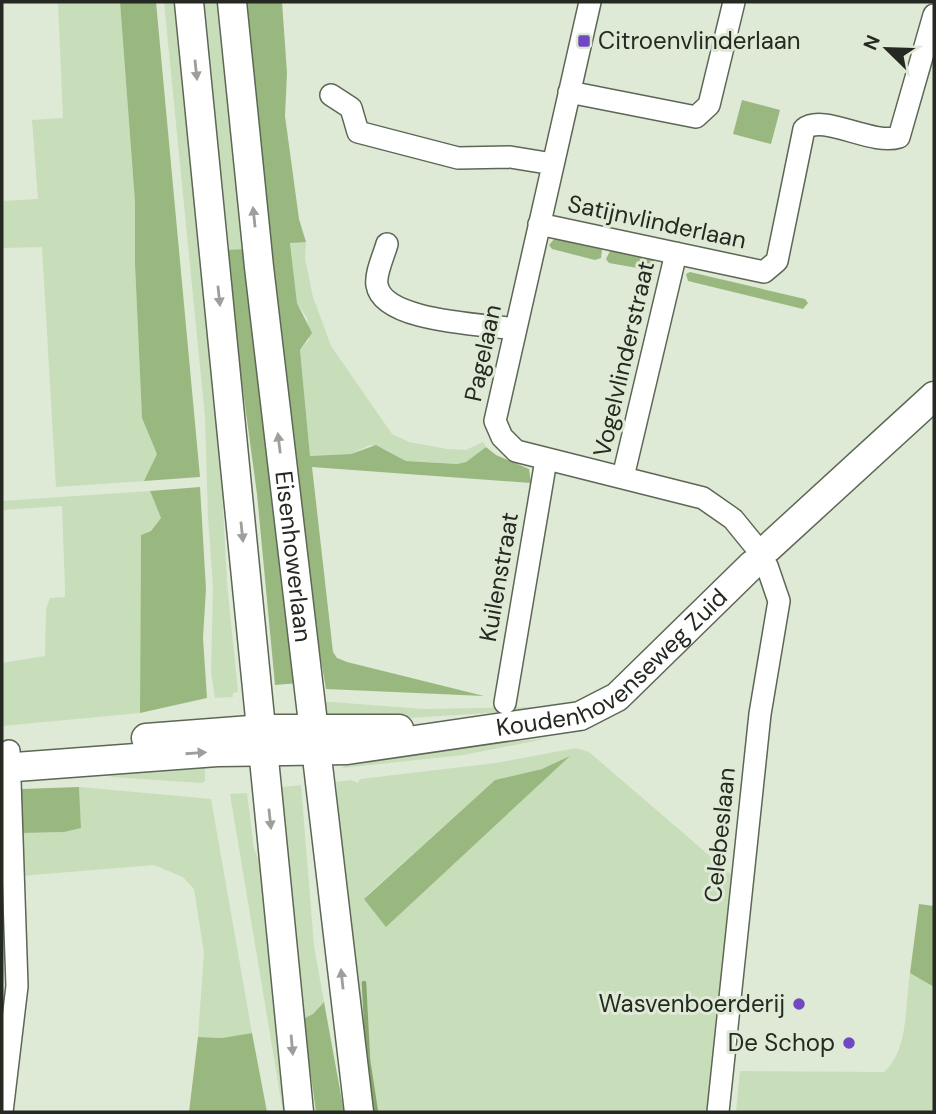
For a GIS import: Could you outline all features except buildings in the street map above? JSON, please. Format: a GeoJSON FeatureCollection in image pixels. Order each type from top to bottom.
{"type":"FeatureCollection","features":[{"type":"Feature","properties":{"kind":"main road","name":"Eisenhowerlaan"},"geometry":{"type":"LineString","coordinates":[[189,2],[299,1112]]}},
{"type":"Feature","properties":{"kind":"main road","name":"Eisenhowerlaan"},"geometry":{"type":"LineString","coordinates":[[232,2],[259,267],[359,1112]]}},
{"type":"Feature","properties":{"kind":"main road","name":"Koudenhovenseweg Zuid"},"geometry":{"type":"LineString","coordinates":[[5,759],[263,740],[314,740],[390,728],[458,732],[576,717],[598,709],[617,697],[760,556],[934,396]]}},
{"type":"Feature","properties":{"kind":"street","name":"Pagelaan"},"geometry":{"type":"LineString","coordinates":[[590,2],[495,421],[502,436],[516,451],[703,498],[733,519],[760,556]]}},
{"type":"Feature","properties":{"kind":"street"},"geometry":{"type":"LineString","coordinates":[[569,92],[696,117],[709,105],[734,2]]}},
{"type":"Feature","properties":{"kind":"street","name":"Satijnvlinderlaan"},"geometry":{"type":"LineString","coordinates":[[539,223],[764,271],[769,269],[777,261],[804,129],[817,124],[887,141],[900,137],[934,15]]}},
{"type":"Feature","properties":{"kind":"street"},"geometry":{"type":"LineString","coordinates":[[331,94],[351,108],[358,132],[458,158],[510,157],[553,164]]}},
{"type":"Feature","properties":{"kind":"street"},"geometry":{"type":"LineString","coordinates":[[387,244],[376,283],[382,298],[406,314],[514,329]]}},
{"type":"Feature","properties":{"kind":"street","name":"Vogelvlinderstraat"},"geometry":{"type":"LineString","coordinates":[[623,477],[676,253]]}},
{"type":"Feature","properties":{"kind":"street","name":"Kuilenstraat"},"geometry":{"type":"LineString","coordinates":[[505,703],[546,460]]}},
{"type":"Feature","properties":{"kind":"street","name":"Celebeslaan"},"geometry":{"type":"LineString","coordinates":[[718,1112],[760,714],[779,601],[760,556]]}},
{"type":"Feature","properties":{"kind":"street"},"geometry":{"type":"LineString","coordinates":[[2,1112],[9,986],[5,759]]}},
{"type":"Feature","properties":{"kind":"green space"},"geometry":{"type":"Polygon","coordinates":[[[58,2],[120,2],[135,202],[142,418],[158,454],[144,481],[56,487],[42,247],[2,248],[2,201],[38,199],[32,120],[63,118],[58,2]]]}},
{"type":"Feature","properties":{"kind":"green space"},"geometry":{"type":"Polygon","coordinates":[[[120,2],[156,2],[200,477],[144,481],[157,454],[142,418],[135,202],[120,2]]]}},
{"type":"Feature","properties":{"kind":"green space"},"geometry":{"type":"Polygon","coordinates":[[[164,2],[176,2],[219,433],[227,583],[238,692],[233,693],[233,697],[215,698],[211,672],[213,587],[205,417],[164,2]]]}},
{"type":"Feature","properties":{"kind":"green space"},"geometry":{"type":"Polygon","coordinates":[[[199,2],[217,2],[246,249],[224,250],[199,2]]]}},
{"type":"Feature","properties":{"kind":"green space"},"geometry":{"type":"Polygon","coordinates":[[[243,2],[282,2],[287,73],[285,116],[299,219],[306,242],[290,243],[297,303],[312,333],[300,350],[310,456],[351,454],[376,445],[406,461],[457,464],[466,462],[486,447],[496,455],[529,469],[531,483],[312,467],[333,652],[337,658],[347,662],[484,696],[326,689],[302,551],[243,2]]]}},
{"type":"Feature","properties":{"kind":"green space"},"geometry":{"type":"Polygon","coordinates":[[[742,100],[780,110],[771,144],[733,134],[742,100]]]}},
{"type":"Feature","properties":{"kind":"green space"},"geometry":{"type":"Polygon","coordinates":[[[556,237],[599,247],[602,250],[601,258],[595,260],[552,249],[549,245],[556,237]]]}},
{"type":"Feature","properties":{"kind":"green space"},"geometry":{"type":"Polygon","coordinates":[[[290,242],[306,242],[305,259],[313,297],[331,346],[392,434],[409,442],[447,449],[466,450],[483,442],[486,447],[466,462],[457,464],[406,461],[385,449],[370,445],[351,454],[310,456],[300,350],[309,340],[307,318],[297,303],[290,242]]]}},
{"type":"Feature","properties":{"kind":"green space"},"geometry":{"type":"Polygon","coordinates":[[[246,249],[299,683],[275,685],[257,494],[224,250],[246,249]]]}},
{"type":"Feature","properties":{"kind":"green space"},"geometry":{"type":"Polygon","coordinates":[[[611,249],[654,259],[654,271],[609,263],[606,259],[611,249]]]}},
{"type":"Feature","properties":{"kind":"green space"},"geometry":{"type":"Polygon","coordinates":[[[690,272],[805,299],[808,303],[803,309],[688,281],[686,274],[690,272]]]}},
{"type":"Feature","properties":{"kind":"green space"},"geometry":{"type":"Polygon","coordinates":[[[200,487],[206,589],[203,638],[207,698],[140,713],[141,535],[151,531],[161,518],[150,491],[200,487]]]}},
{"type":"Feature","properties":{"kind":"green space"},"geometry":{"type":"Polygon","coordinates":[[[150,491],[161,518],[151,531],[141,535],[140,713],[2,726],[2,663],[45,656],[46,609],[50,598],[65,597],[65,588],[62,506],[2,510],[2,501],[150,491]]]}},
{"type":"Feature","properties":{"kind":"green space"},"geometry":{"type":"Polygon","coordinates":[[[319,701],[423,709],[542,707],[541,710],[341,722],[329,718],[319,701]]]}},
{"type":"Feature","properties":{"kind":"green space"},"geometry":{"type":"Polygon","coordinates":[[[550,738],[463,755],[342,768],[354,762],[406,752],[550,738]]]}},
{"type":"Feature","properties":{"kind":"green space"},"geometry":{"type":"Polygon","coordinates":[[[576,748],[589,752],[732,875],[708,1112],[372,1112],[348,944],[336,782],[351,780],[358,783],[360,779],[496,763],[576,748]],[[567,758],[542,769],[495,780],[364,898],[567,758]]]}},
{"type":"Feature","properties":{"kind":"green space"},"geometry":{"type":"Polygon","coordinates":[[[570,756],[386,927],[364,899],[495,780],[542,769],[570,756]]]}},
{"type":"Feature","properties":{"kind":"green space"},"geometry":{"type":"Polygon","coordinates":[[[205,762],[205,781],[202,783],[112,777],[94,768],[205,762]]]}},
{"type":"Feature","properties":{"kind":"green space"},"geometry":{"type":"Polygon","coordinates":[[[301,785],[314,946],[324,1002],[313,1014],[303,1019],[275,788],[301,785]]]}},
{"type":"Feature","properties":{"kind":"green space"},"geometry":{"type":"Polygon","coordinates":[[[79,787],[211,799],[252,1033],[222,1038],[198,1037],[204,953],[194,889],[183,877],[154,865],[21,876],[22,833],[64,832],[81,827],[79,787]]]}},
{"type":"Feature","properties":{"kind":"green space"},"geometry":{"type":"Polygon","coordinates":[[[79,787],[81,828],[64,832],[22,833],[22,789],[79,787]]]}},
{"type":"Feature","properties":{"kind":"green space"},"geometry":{"type":"Polygon","coordinates":[[[247,793],[254,849],[269,884],[292,1112],[283,1112],[230,794],[247,793]]]}},
{"type":"Feature","properties":{"kind":"green space"},"geometry":{"type":"Polygon","coordinates":[[[919,904],[934,906],[934,987],[910,973],[919,904]]]}},
{"type":"Feature","properties":{"kind":"green space"},"geometry":{"type":"Polygon","coordinates":[[[910,973],[934,987],[934,1112],[736,1112],[740,1071],[884,1072],[898,1052],[902,1039],[910,973]]]}},
{"type":"Feature","properties":{"kind":"green space"},"geometry":{"type":"Polygon","coordinates":[[[324,1002],[344,1112],[316,1112],[303,1019],[313,1014],[324,1002]]]}},
{"type":"Feature","properties":{"kind":"green space"},"geometry":{"type":"Polygon","coordinates":[[[252,1033],[267,1112],[189,1112],[198,1037],[222,1038],[252,1033]]]}},
{"type":"Feature","properties":{"kind":"waterway"},"geometry":{"type":"LineString","coordinates":[[364,983],[368,1060],[376,1112]]}},
{"type":"Feature","properties":{"kind":"place","name":"Citroenvlinderlaan"},"geometry":{"type":"Point","coordinates":[584,41]}},
{"type":"Feature","properties":{"kind":"place","name":"Wasvenboerderij"},"geometry":{"type":"Point","coordinates":[799,1004]}},
{"type":"Feature","properties":{"kind":"place","name":"De Schop"},"geometry":{"type":"Point","coordinates":[849,1043]}}]}
